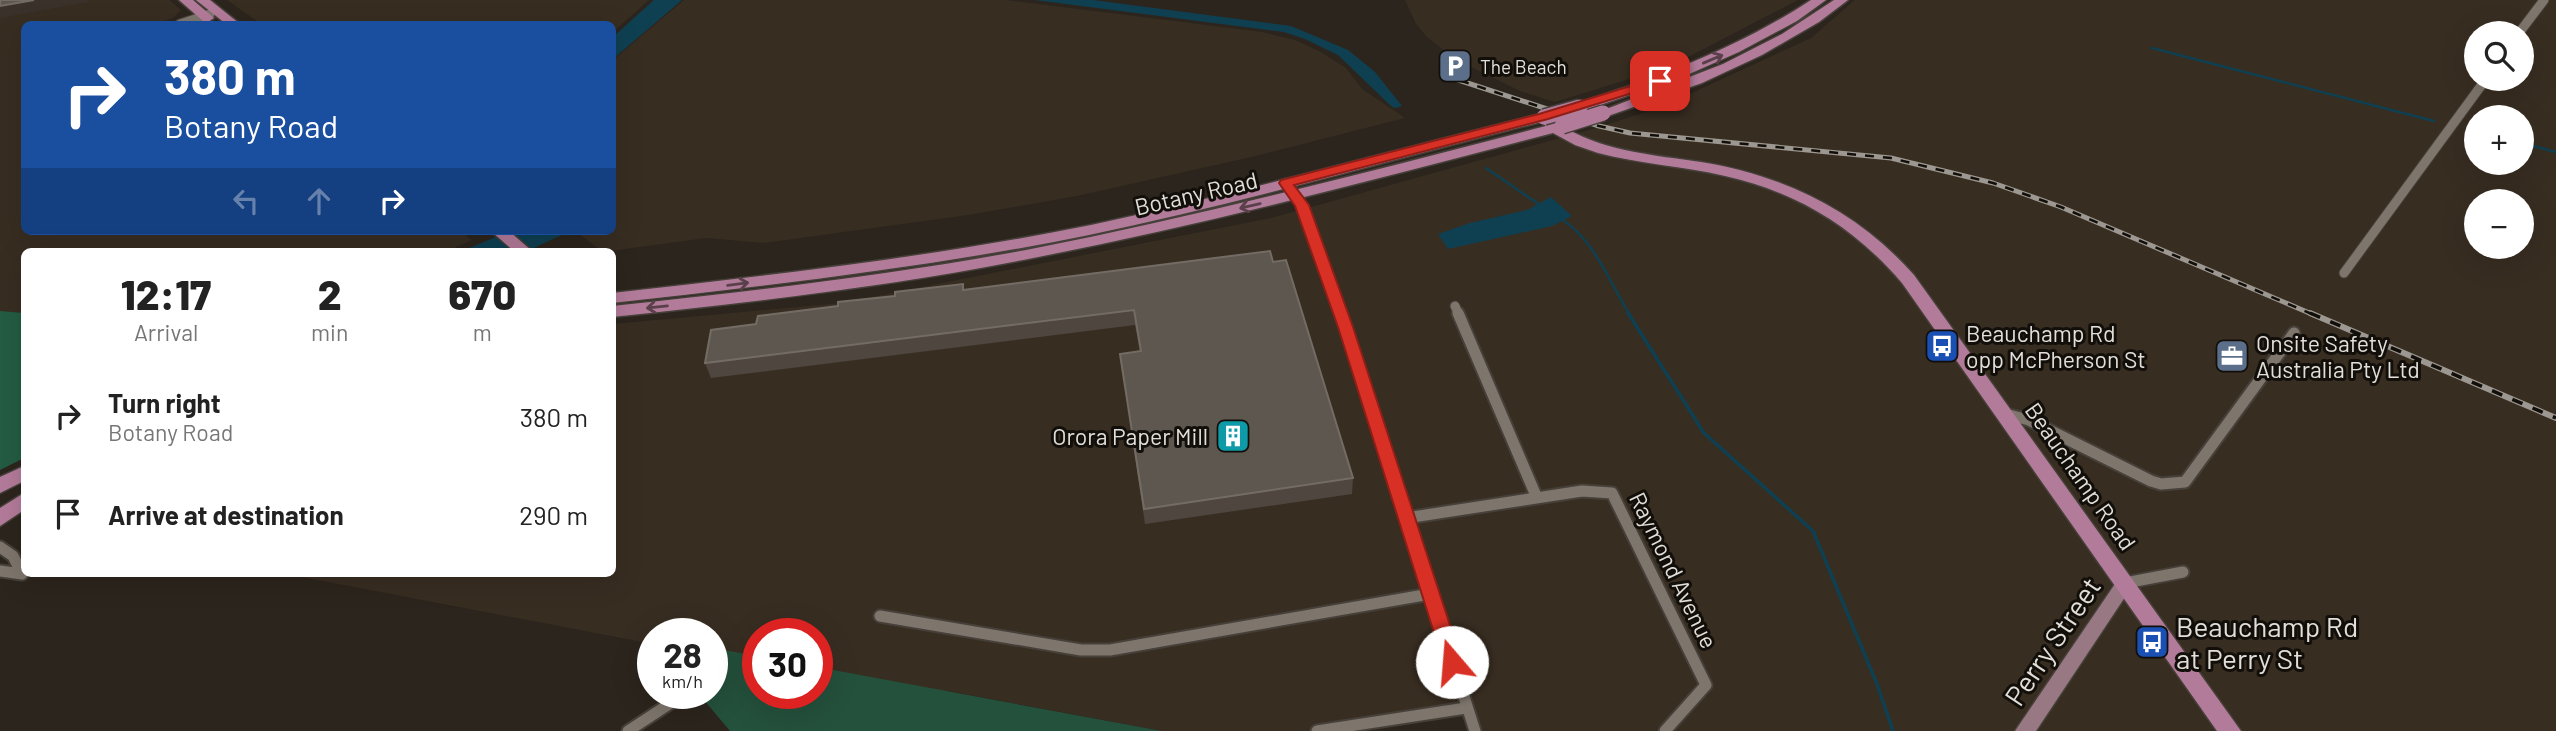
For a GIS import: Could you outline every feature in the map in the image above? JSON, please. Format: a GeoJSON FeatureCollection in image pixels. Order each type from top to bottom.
{"type":"FeatureCollection","features":[{"type":"Feature","properties":{"kind":"main road"},"geometry":{"type":"LineString","coordinates":[[185,0],[212,17]]}},
{"type":"Feature","properties":{"kind":"main road"},"geometry":{"type":"LineString","coordinates":[[202,0],[212,17]]}},
{"type":"Feature","properties":{"kind":"main road","name":"Botany Road"},"geometry":{"type":"LineString","coordinates":[[1549,122],[1580,107],[1660,81],[1723,55],[1782,24],[1820,0]]}},
{"type":"Feature","properties":{"kind":"main road","name":"Botany Road"},"geometry":{"type":"LineString","coordinates":[[616,312],[802,290],[968,265],[1087,243],[1549,122],[1603,113],[1655,96],[1746,58],[1800,29],[1842,0]]}},
{"type":"Feature","properties":{"kind":"main road"},"geometry":{"type":"LineString","coordinates":[[1603,113],[1586,124],[1581,131],[1583,137],[1592,143],[1636,156]]}},
{"type":"Feature","properties":{"kind":"main road","name":"Beauchamp Road"},"geometry":{"type":"LineString","coordinates":[[1549,122],[1587,146],[1763,181],[1813,201],[1854,225],[1887,253],[2230,731]]}},
{"type":"Feature","properties":{"kind":"main road","name":"Botany Road"},"geometry":{"type":"LineString","coordinates":[[616,298],[839,272],[994,248],[1290,189]]}},
{"type":"Feature","properties":{"kind":"main road"},"geometry":{"type":"LineString","coordinates":[[504,235],[520,248]]}},
{"type":"Feature","properties":{"kind":"main road"},"geometry":{"type":"LineString","coordinates":[[0,486],[21,475]]}},
{"type":"Feature","properties":{"kind":"main road"},"geometry":{"type":"LineString","coordinates":[[0,502],[21,491]]}},
{"type":"Feature","properties":{"kind":"main road"},"geometry":{"type":"LineString","coordinates":[[0,519],[21,502]]}},
{"type":"Feature","properties":{"kind":"street"},"geometry":{"type":"LineString","coordinates":[[2528,21],[2543,0]]}},
{"type":"Feature","properties":{"kind":"street"},"geometry":{"type":"LineString","coordinates":[[194,21],[212,17]]}},
{"type":"Feature","properties":{"kind":"street"},"geometry":{"type":"LineString","coordinates":[[2344,273],[2477,91]]}},
{"type":"Feature","properties":{"kind":"street"},"geometry":{"type":"LineString","coordinates":[[1290,189],[1305,214],[1346,327],[1475,731]]}},
{"type":"Feature","properties":{"kind":"street"},"geometry":{"type":"LineString","coordinates":[[1455,306],[1537,498]]}},
{"type":"Feature","properties":{"kind":"street"},"geometry":{"type":"LineString","coordinates":[[2005,414],[2029,420],[2151,481],[2161,484],[2185,482],[2294,333]]}},
{"type":"Feature","properties":{"kind":"street","name":"Raymond Avenue"},"geometry":{"type":"LineString","coordinates":[[1406,518],[1582,491],[1612,493],[1706,685],[1665,731]]}},
{"type":"Feature","properties":{"kind":"street"},"geometry":{"type":"LineString","coordinates":[[0,547],[13,556],[21,571]]}},
{"type":"Feature","properties":{"kind":"street"},"geometry":{"type":"LineString","coordinates":[[0,571],[21,573]]}},
{"type":"Feature","properties":{"kind":"street"},"geometry":{"type":"LineString","coordinates":[[2125,583],[2183,572]]}},
{"type":"Feature","properties":{"kind":"street","name":"Perry Street"},"geometry":{"type":"LineString","coordinates":[[2025,731],[2125,583]]}},
{"type":"Feature","properties":{"kind":"street"},"geometry":{"type":"LineString","coordinates":[[880,616],[1081,650],[1110,650],[1430,594]]}},
{"type":"Feature","properties":{"kind":"street"},"geometry":{"type":"LineString","coordinates":[[1317,731],[1466,708]]}},
{"type":"Feature","properties":{"kind":"street"},"geometry":{"type":"LineString","coordinates":[[628,731],[661,709]]}},
{"type":"Feature","properties":{"kind":"shaded area"},"geometry":{"type":"Polygon","coordinates":[[[0,0],[169,0],[181,10],[173,18],[164,21],[21,21],[21,235],[465,235],[472,240],[454,248],[21,248],[21,328],[0,326],[0,0]]]}},
{"type":"Feature","properties":{"kind":"shaded area"},"geometry":{"type":"Polygon","coordinates":[[[227,0],[649,0],[616,29],[616,21],[257,21],[227,0]]]}},
{"type":"Feature","properties":{"kind":"shaded area"},"geometry":{"type":"Polygon","coordinates":[[[684,0],[1006,0],[1262,32],[1295,40],[1346,68],[1362,89],[1405,118],[1251,157],[1077,196],[968,215],[764,243],[706,238],[616,250],[616,248],[598,248],[580,235],[616,235],[616,57],[684,0]]]}},
{"type":"Feature","properties":{"kind":"shaded area"},"geometry":{"type":"Polygon","coordinates":[[[1405,0],[1798,0],[1671,66],[1555,102],[1520,91],[1455,59],[1427,37],[1416,24],[1405,0]]]}},
{"type":"Feature","properties":{"kind":"shaded area"},"geometry":{"type":"Polygon","coordinates":[[[1855,0],[2556,0],[2556,731],[1475,731],[1466,708],[1317,731],[1162,731],[949,691],[916,694],[833,679],[833,618],[742,618],[742,661],[728,658],[728,618],[637,618],[637,641],[302,577],[616,577],[616,324],[841,303],[1271,218],[1600,127],[1666,105],[1811,38],[1855,0]]]}},
{"type":"Feature","properties":{"kind":"green space"},"geometry":{"type":"Polygon","coordinates":[[[0,311],[21,313],[21,460],[0,470],[0,311]]]}},
{"type":"Feature","properties":{"kind":"green space"},"geometry":{"type":"Polygon","coordinates":[[[728,651],[742,653],[742,709],[833,709],[833,670],[1162,731],[730,731],[711,709],[728,709],[728,651]]]}},
{"type":"Feature","properties":{"kind":"water"},"geometry":{"type":"Polygon","coordinates":[[[654,0],[682,0],[616,56],[616,34],[654,0]]]}},
{"type":"Feature","properties":{"kind":"water"},"geometry":{"type":"Polygon","coordinates":[[[1035,0],[1093,0],[1291,26],[1348,50],[1375,72],[1402,106],[1394,108],[1390,105],[1338,55],[1284,32],[1035,0]]]}},
{"type":"Feature","properties":{"kind":"water"},"geometry":{"type":"Polygon","coordinates":[[[1551,197],[1572,216],[1552,226],[1448,249],[1438,234],[1470,223],[1527,210],[1551,197]]]}},
{"type":"Feature","properties":{"kind":"water"},"geometry":{"type":"Polygon","coordinates":[[[500,235],[561,235],[534,248],[470,248],[500,235]]]}},
{"type":"Feature","properties":{"kind":"building"},"geometry":{"type":"Polygon","coordinates":[[[0,0],[34,0],[0,6],[0,0]]]}},
{"type":"Feature","properties":{"kind":"building","name":"Orora Paper Mill"},"geometry":{"type":"Polygon","coordinates":[[[1270,251],[1273,262],[1286,260],[1353,478],[1144,509],[1120,354],[1141,351],[1134,310],[705,363],[711,330],[756,324],[758,316],[838,306],[838,302],[895,296],[895,292],[963,284],[963,290],[1270,251]]]}},
{"type":"Feature","properties":{"kind":"waterway"},"geometry":{"type":"LineString","coordinates":[[2152,48],[2434,121]]}},
{"type":"Feature","properties":{"kind":"waterway"},"geometry":{"type":"LineString","coordinates":[[2534,146],[2556,152]]}},
{"type":"Feature","properties":{"kind":"waterway"},"geometry":{"type":"LineString","coordinates":[[1486,168],[1540,205]]}},
{"type":"Feature","properties":{"kind":"waterway"},"geometry":{"type":"LineString","coordinates":[[1561,219],[1573,228],[1592,250],[1630,315]]}},
{"type":"Feature","properties":{"kind":"waterway"},"geometry":{"type":"LineString","coordinates":[[1628,313],[1704,433],[1813,531],[1877,684],[1893,731]]}},
{"type":"Feature","properties":{"kind":"railway"},"geometry":{"type":"LineString","coordinates":[[1443,75],[1599,126],[1630,133],[1891,158],[1993,183],[2061,207],[2314,315]]}},
{"type":"Feature","properties":{"kind":"railway"},"geometry":{"type":"LineString","coordinates":[[2310,313],[2556,418]]}},
{"type":"Feature","properties":{"kind":"place","name":"The Beach"},"geometry":{"type":"Point","coordinates":[1455,66]}},
{"type":"Feature","properties":{"kind":"place","name":"Beauchamp Rd opp McPherson St"},"geometry":{"type":"Point","coordinates":[1942,346]}},
{"type":"Feature","properties":{"kind":"place","name":"Onsite Safety Australia Pty Ltd"},"geometry":{"type":"Point","coordinates":[2232,356]}},
{"type":"Feature","properties":{"kind":"place","name":"Orora Paper Mill"},"geometry":{"type":"Point","coordinates":[1233,436]}},
{"type":"Feature","properties":{"kind":"place","name":"Beauchamp Rd at Perry St"},"geometry":{"type":"Point","coordinates":[2152,642]}},
{"type":"Feature","properties":{"kind":"route"},"geometry":{"type":"LineString","coordinates":[[1452,662],[1346,327],[1302,205],[1286,183],[1544,117],[1660,81]]}}]}
